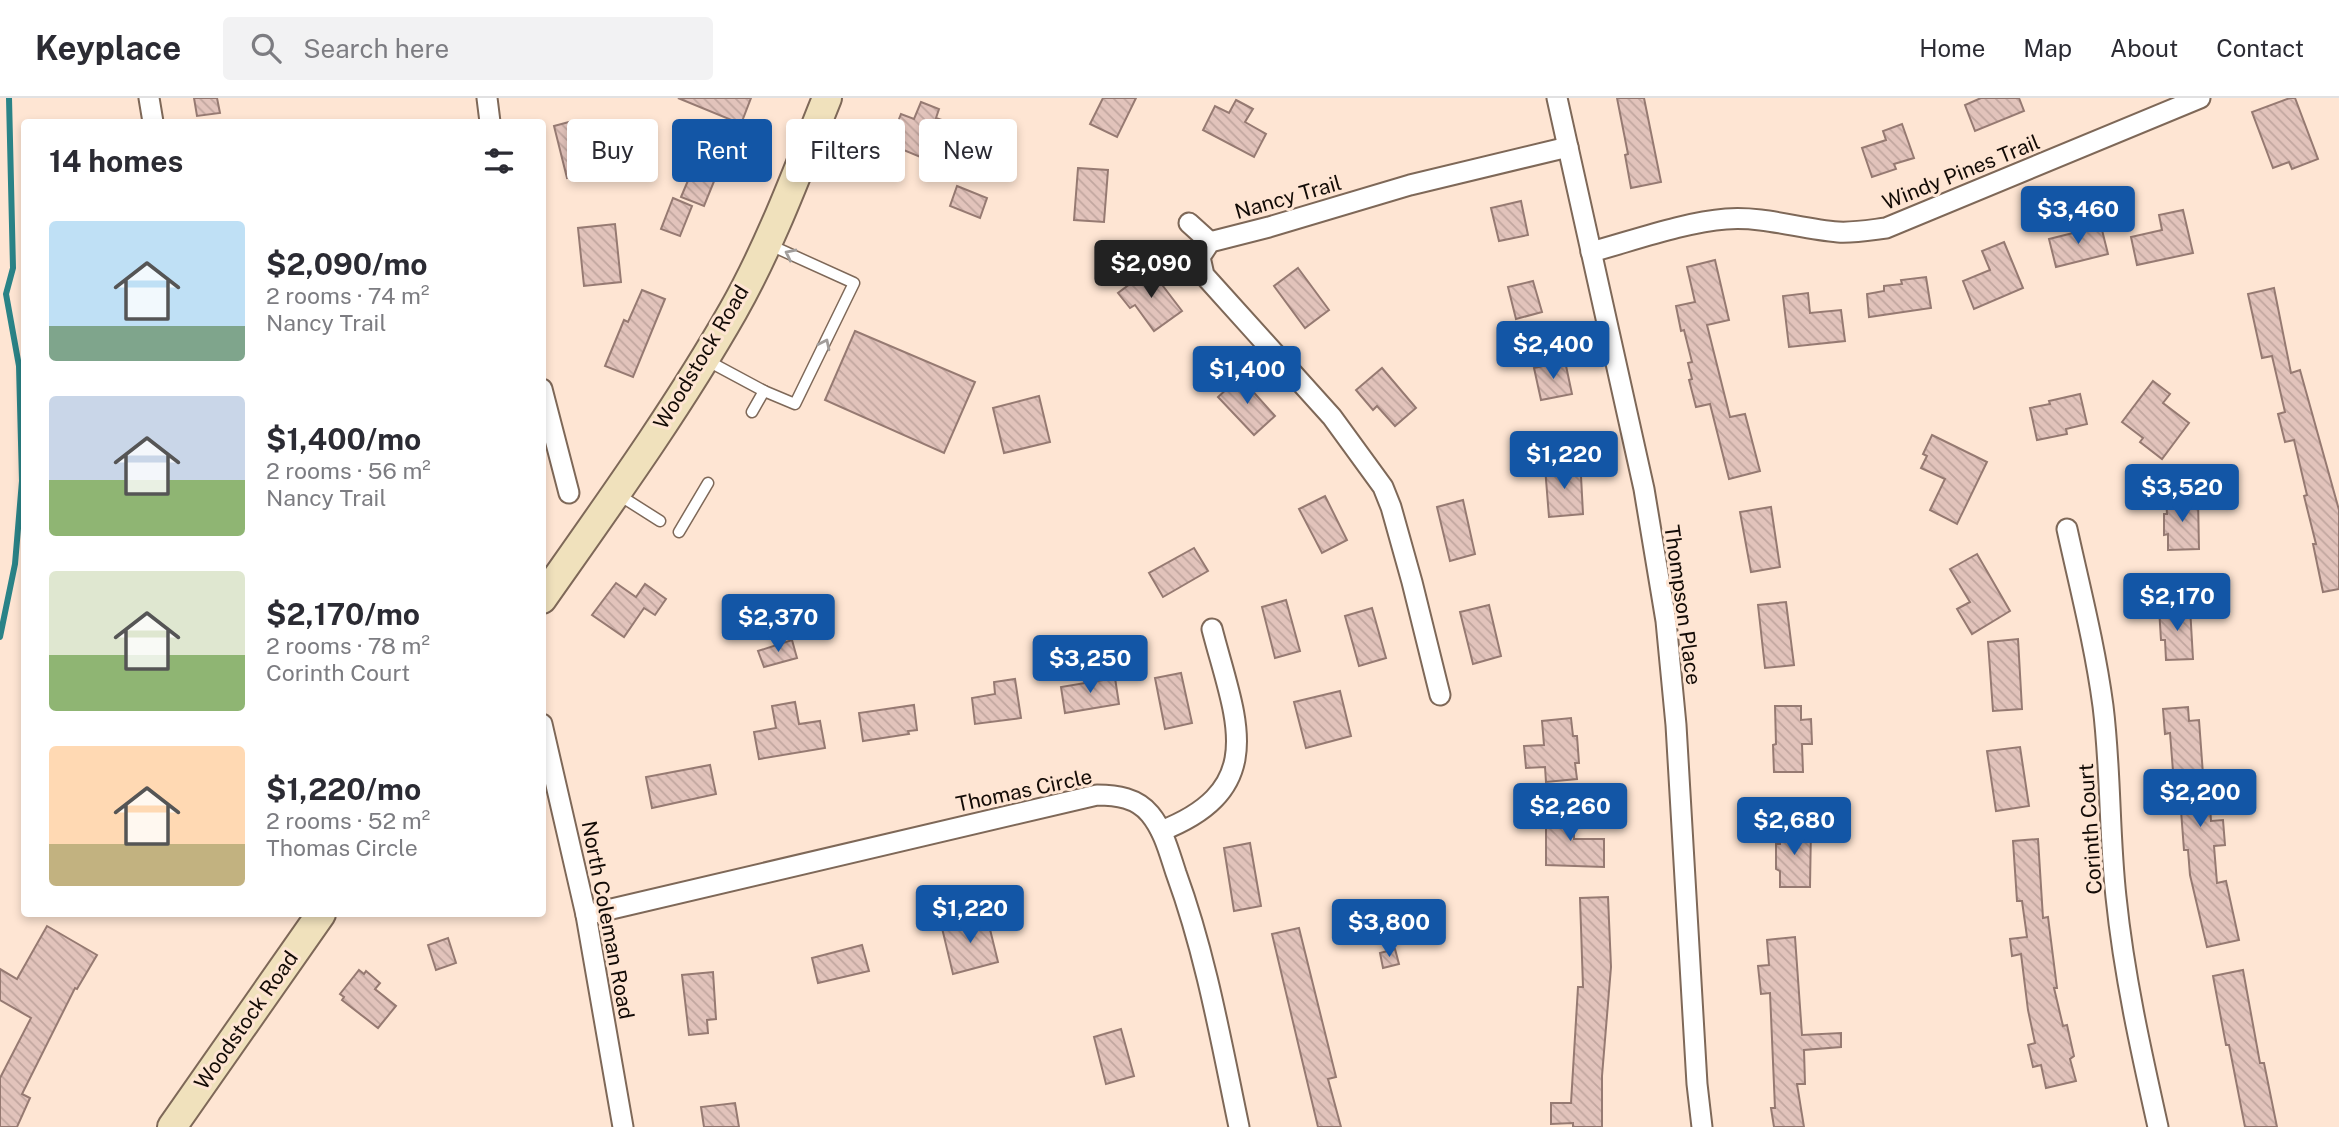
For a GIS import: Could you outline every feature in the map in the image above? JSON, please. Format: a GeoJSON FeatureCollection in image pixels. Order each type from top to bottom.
{"type":"FeatureCollection","features":[{"type":"Feature","properties":{"kind":"street"},"geometry":{"type":"LineString","coordinates":[[149,98],[152,119]]}},
{"type":"Feature","properties":{"kind":"street"},"geometry":{"type":"LineString","coordinates":[[487,98],[490,119]]}},
{"type":"Feature","properties":{"kind":"street","name":"Woodstock Road"},"geometry":{"type":"LineString","coordinates":[[546,593],[616,493],[733,310],[767,244],[827,98]]}},
{"type":"Feature","properties":{"kind":"street","name":"Thompson Place"},"geometry":{"type":"LineString","coordinates":[[1557,98],[1644,488],[1665,621],[1676,725],[1697,1084],[1702,1127]]}},
{"type":"Feature","properties":{"kind":"street","name":"Windy Pines Trail"},"geometry":{"type":"LineString","coordinates":[[1591,252],[1699,223],[1726,219],[1759,219],[1838,232],[1886,228],[2200,98]]}},
{"type":"Feature","properties":{"kind":"street","name":"Nancy Trail"},"geometry":{"type":"LineString","coordinates":[[1210,242],[1410,185],[1568,147]]}},
{"type":"Feature","properties":{"kind":"street"},"geometry":{"type":"LineString","coordinates":[[1189,223],[1210,242],[1200,257],[1204,275],[1332,417],[1383,488],[1391,506],[1440,695]]}},
{"type":"Feature","properties":{"kind":"street"},"geometry":{"type":"LineString","coordinates":[[546,405],[569,493]]}},
{"type":"Feature","properties":{"kind":"street","name":"Corinth Court"},"geometry":{"type":"LineString","coordinates":[[2067,529],[2092,638],[2103,705],[2116,895],[2131,1003],[2158,1127]]}},
{"type":"Feature","properties":{"kind":"street"},"geometry":{"type":"LineString","coordinates":[[1161,831],[1188,820],[1207,808],[1223,789],[1235,763],[1236,724],[1212,629]]}},
{"type":"Feature","properties":{"kind":"street","name":"North Coleman Road"},"geometry":{"type":"LineString","coordinates":[[546,740],[586,915],[623,1127]]}},
{"type":"Feature","properties":{"kind":"street","name":"Thomas Circle"},"geometry":{"type":"LineString","coordinates":[[586,915],[1097,795],[1117,795],[1134,801],[1149,812],[1161,831],[1188,906],[1204,963],[1239,1127]]}},
{"type":"Feature","properties":{"kind":"street","name":"Woodstock Road"},"geometry":{"type":"LineString","coordinates":[[172,1127],[319,917]]}},
{"type":"Feature","properties":{"kind":"lane"},"geometry":{"type":"LineString","coordinates":[[704,359],[795,404],[854,283],[767,244]]}},
{"type":"Feature","properties":{"kind":"lane"},"geometry":{"type":"LineString","coordinates":[[752,412],[764,391]]}},
{"type":"Feature","properties":{"kind":"lane"},"geometry":{"type":"LineString","coordinates":[[679,532],[708,483]]}},
{"type":"Feature","properties":{"kind":"lane"},"geometry":{"type":"LineString","coordinates":[[616,493],[660,521]]}},
{"type":"Feature","properties":{"kind":"building"},"geometry":{"type":"Polygon","coordinates":[[[194,98],[217,98],[220,113],[197,116],[194,98]]]}},
{"type":"Feature","properties":{"kind":"building"},"geometry":{"type":"Polygon","coordinates":[[[678,98],[751,98],[743,119],[729,119],[678,98]]]}},
{"type":"Feature","properties":{"kind":"building"},"geometry":{"type":"Polygon","coordinates":[[[1103,98],[1136,98],[1117,137],[1090,124],[1103,98]]]}},
{"type":"Feature","properties":{"kind":"building"},"geometry":{"type":"Polygon","coordinates":[[[1617,98],[1644,98],[1661,182],[1631,188],[1625,155],[1628,154],[1617,98]]]}},
{"type":"Feature","properties":{"kind":"building"},"geometry":{"type":"Polygon","coordinates":[[[1981,98],[2019,98],[2024,111],[1975,131],[1965,105],[1981,98]]]}},
{"type":"Feature","properties":{"kind":"building"},"geometry":{"type":"Polygon","coordinates":[[[2295,98],[2318,159],[2292,169],[2289,162],[2273,168],[2252,112],[2295,98]]]}},
{"type":"Feature","properties":{"kind":"building"},"geometry":{"type":"Polygon","coordinates":[[[1236,100],[1253,109],[1245,122],[1266,134],[1254,157],[1203,130],[1215,106],[1229,113],[1236,100]]]}},
{"type":"Feature","properties":{"kind":"building"},"geometry":{"type":"Polygon","coordinates":[[[921,102],[939,109],[936,118],[939,119],[919,119],[919,156],[905,151],[905,119],[899,119],[901,114],[914,119],[921,102]]]}},
{"type":"Feature","properties":{"kind":"building"},"geometry":{"type":"Polygon","coordinates":[[[567,123],[567,178],[554,126],[567,123]]]}},
{"type":"Feature","properties":{"kind":"building"},"geometry":{"type":"Polygon","coordinates":[[[1902,124],[1914,158],[1894,164],[1896,169],[1872,177],[1862,148],[1886,140],[1883,131],[1902,124]]]}},
{"type":"Feature","properties":{"kind":"building"},"geometry":{"type":"Polygon","coordinates":[[[1078,168],[1108,170],[1104,222],[1074,220],[1078,168]]]}},
{"type":"Feature","properties":{"kind":"building"},"geometry":{"type":"Polygon","coordinates":[[[687,182],[714,182],[704,206],[681,197],[687,182]]]}},
{"type":"Feature","properties":{"kind":"building"},"geometry":{"type":"Polygon","coordinates":[[[957,186],[987,198],[980,218],[950,206],[957,186]]]}},
{"type":"Feature","properties":{"kind":"building"},"geometry":{"type":"Polygon","coordinates":[[[673,198],[692,206],[680,236],[661,229],[673,198]]]}},
{"type":"Feature","properties":{"kind":"building"},"geometry":{"type":"Polygon","coordinates":[[[1521,201],[1528,235],[1499,241],[1491,208],[1521,201]]]}},
{"type":"Feature","properties":{"kind":"building"},"geometry":{"type":"Polygon","coordinates":[[[2183,210],[2193,253],[2137,265],[2131,237],[2162,230],[2159,215],[2183,210]]]}},
{"type":"Feature","properties":{"kind":"building"},"geometry":{"type":"Polygon","coordinates":[[[615,224],[621,282],[584,286],[578,228],[615,224]]]}},
{"type":"Feature","properties":{"kind":"building"},"geometry":{"type":"Polygon","coordinates":[[[2101,226],[2108,254],[2056,267],[2049,239],[2101,226]]]}},
{"type":"Feature","properties":{"kind":"building"},"geometry":{"type":"Polygon","coordinates":[[[2004,242],[2023,288],[1974,309],[1963,281],[1990,270],[1982,251],[2004,242]]]}},
{"type":"Feature","properties":{"kind":"building"},"geometry":{"type":"Polygon","coordinates":[[[1715,260],[1729,320],[1707,325],[1730,417],[1745,414],[1760,471],[1729,479],[1710,404],[1696,407],[1689,380],[1692,379],[1688,363],[1692,362],[1676,306],[1695,302],[1687,267],[1715,260]]]}},
{"type":"Feature","properties":{"kind":"building"},"geometry":{"type":"Polygon","coordinates":[[[1298,268],[1329,310],[1305,328],[1274,286],[1298,268]]]}},
{"type":"Feature","properties":{"kind":"building"},"geometry":{"type":"Polygon","coordinates":[[[1150,269],[1182,311],[1154,331],[1135,305],[1130,308],[1118,293],[1150,269]]]}},
{"type":"Feature","properties":{"kind":"building"},"geometry":{"type":"Polygon","coordinates":[[[1926,277],[1931,308],[1869,317],[1867,294],[1884,291],[1884,286],[1902,284],[1901,280],[1926,277]]]}},
{"type":"Feature","properties":{"kind":"building"},"geometry":{"type":"Polygon","coordinates":[[[1533,281],[1542,312],[1516,319],[1508,287],[1533,281]]]}},
{"type":"Feature","properties":{"kind":"building"},"geometry":{"type":"Polygon","coordinates":[[[2274,288],[2291,373],[2300,370],[2339,510],[2339,589],[2323,592],[2313,544],[2316,544],[2304,496],[2307,495],[2294,440],[2285,442],[2278,414],[2285,412],[2272,356],[2262,358],[2248,294],[2274,288]]]}},
{"type":"Feature","properties":{"kind":"building"},"geometry":{"type":"Polygon","coordinates":[[[642,290],[665,299],[633,377],[605,366],[624,320],[628,322],[642,290]]]}},
{"type":"Feature","properties":{"kind":"building"},"geometry":{"type":"Polygon","coordinates":[[[1808,293],[1810,313],[1841,310],[1845,341],[1789,347],[1783,296],[1808,293]]]}},
{"type":"Feature","properties":{"kind":"building"},"geometry":{"type":"Polygon","coordinates":[[[855,331],[975,382],[944,453],[825,400],[855,331]]]}},
{"type":"Feature","properties":{"kind":"building"},"geometry":{"type":"Polygon","coordinates":[[[1565,361],[1572,394],[1541,400],[1534,368],[1565,361]]]}},
{"type":"Feature","properties":{"kind":"building"},"geometry":{"type":"Polygon","coordinates":[[[1382,368],[1416,408],[1395,426],[1377,406],[1373,410],[1356,390],[1382,368]]]}},
{"type":"Feature","properties":{"kind":"building"},"geometry":{"type":"Polygon","coordinates":[[[1240,377],[1275,416],[1254,435],[1218,397],[1240,377]]]}},
{"type":"Feature","properties":{"kind":"building"},"geometry":{"type":"Polygon","coordinates":[[[2153,381],[2170,394],[2163,403],[2189,423],[2162,459],[2140,442],[2143,438],[2122,422],[2153,381]]]}},
{"type":"Feature","properties":{"kind":"building"},"geometry":{"type":"Polygon","coordinates":[[[2080,394],[2087,424],[2066,429],[2067,434],[2037,440],[2030,408],[2080,394]]]}},
{"type":"Feature","properties":{"kind":"building"},"geometry":{"type":"Polygon","coordinates":[[[1039,396],[1050,442],[1004,453],[993,408],[1039,396]]]}},
{"type":"Feature","properties":{"kind":"building"},"geometry":{"type":"Polygon","coordinates":[[[1932,435],[1987,462],[1957,524],[1930,510],[1945,479],[1921,468],[1927,456],[1923,454],[1932,435]]]}},
{"type":"Feature","properties":{"kind":"building"},"geometry":{"type":"Polygon","coordinates":[[[1575,464],[1576,476],[1581,476],[1583,514],[1549,517],[1545,467],[1575,464]]]}},
{"type":"Feature","properties":{"kind":"building"},"geometry":{"type":"Polygon","coordinates":[[[1325,496],[1347,540],[1322,553],[1299,509],[1325,496]]]}},
{"type":"Feature","properties":{"kind":"building"},"geometry":{"type":"Polygon","coordinates":[[[2198,498],[2199,549],[2168,550],[2168,534],[2164,535],[2166,499],[2198,498]]]}},
{"type":"Feature","properties":{"kind":"building"},"geometry":{"type":"Polygon","coordinates":[[[1463,500],[1475,554],[1450,561],[1437,507],[1463,500]]]}},
{"type":"Feature","properties":{"kind":"building"},"geometry":{"type":"Polygon","coordinates":[[[1771,507],[1780,567],[1751,572],[1740,512],[1771,507]]]}},
{"type":"Feature","properties":{"kind":"building"},"geometry":{"type":"Polygon","coordinates":[[[1194,548],[1208,571],[1163,597],[1149,573],[1194,548]]]}},
{"type":"Feature","properties":{"kind":"building"},"geometry":{"type":"Polygon","coordinates":[[[1977,554],[2010,611],[1972,634],[1957,609],[1970,602],[1950,569],[1977,554]]]}},
{"type":"Feature","properties":{"kind":"building"},"geometry":{"type":"Polygon","coordinates":[[[616,583],[636,597],[645,584],[666,599],[655,615],[644,608],[624,637],[592,615],[616,583]]]}},
{"type":"Feature","properties":{"kind":"building"},"geometry":{"type":"Polygon","coordinates":[[[1286,600],[1300,651],[1275,658],[1262,607],[1286,600]]]}},
{"type":"Feature","properties":{"kind":"building"},"geometry":{"type":"Polygon","coordinates":[[[1786,602],[1794,665],[1765,668],[1758,605],[1786,602]]]}},
{"type":"Feature","properties":{"kind":"building"},"geometry":{"type":"Polygon","coordinates":[[[1489,605],[1501,656],[1473,664],[1460,612],[1489,605]]]}},
{"type":"Feature","properties":{"kind":"building"},"geometry":{"type":"Polygon","coordinates":[[[2190,607],[2193,659],[2166,660],[2165,640],[2161,640],[2159,608],[2190,607]]]}},
{"type":"Feature","properties":{"kind":"building"},"geometry":{"type":"Polygon","coordinates":[[[1372,608],[1386,658],[1359,666],[1345,616],[1372,608]]]}},
{"type":"Feature","properties":{"kind":"building"},"geometry":{"type":"Polygon","coordinates":[[[2018,639],[2022,709],[1993,711],[1988,642],[2018,639]]]}},
{"type":"Feature","properties":{"kind":"building"},"geometry":{"type":"Polygon","coordinates":[[[792,640],[797,658],[764,667],[758,651],[792,640]]]}},
{"type":"Feature","properties":{"kind":"building"},"geometry":{"type":"Polygon","coordinates":[[[1181,673],[1192,723],[1165,729],[1155,678],[1181,673]]]}},
{"type":"Feature","properties":{"kind":"building"},"geometry":{"type":"Polygon","coordinates":[[[1115,678],[1119,704],[1065,713],[1061,687],[1115,678]]]}},
{"type":"Feature","properties":{"kind":"building"},"geometry":{"type":"Polygon","coordinates":[[[1015,679],[1021,718],[975,724],[972,698],[995,694],[994,682],[1015,679]]]}},
{"type":"Feature","properties":{"kind":"building"},"geometry":{"type":"Polygon","coordinates":[[[1340,691],[1351,736],[1306,748],[1294,702],[1340,691]]]}},
{"type":"Feature","properties":{"kind":"building"},"geometry":{"type":"Polygon","coordinates":[[[795,702],[799,724],[820,721],[825,748],[759,759],[754,732],[776,728],[772,706],[795,702]]]}},
{"type":"Feature","properties":{"kind":"building"},"geometry":{"type":"Polygon","coordinates":[[[914,705],[917,730],[908,731],[909,734],[863,741],[859,713],[914,705]]]}},
{"type":"Feature","properties":{"kind":"building"},"geometry":{"type":"Polygon","coordinates":[[[1775,706],[1801,706],[1801,720],[1811,719],[1812,744],[1802,744],[1803,772],[1774,772],[1775,706]]]}},
{"type":"Feature","properties":{"kind":"building"},"geometry":{"type":"Polygon","coordinates":[[[2188,707],[2189,721],[2199,720],[2204,788],[2209,788],[2211,821],[2223,820],[2225,845],[2214,846],[2217,883],[2226,881],[2239,940],[2207,947],[2190,875],[2188,850],[2184,850],[2178,771],[2173,771],[2170,733],[2165,734],[2163,709],[2188,707]]]}},
{"type":"Feature","properties":{"kind":"building"},"geometry":{"type":"Polygon","coordinates":[[[1571,718],[1573,736],[1577,736],[1577,779],[1546,782],[1545,767],[1526,768],[1524,746],[1544,745],[1542,721],[1571,718]]]}},
{"type":"Feature","properties":{"kind":"building"},"geometry":{"type":"Polygon","coordinates":[[[2020,747],[2029,806],[1996,811],[1987,751],[2020,747]]]}},
{"type":"Feature","properties":{"kind":"building"},"geometry":{"type":"Polygon","coordinates":[[[710,765],[716,794],[652,808],[646,777],[710,765]]]}},
{"type":"Feature","properties":{"kind":"building"},"geometry":{"type":"Polygon","coordinates":[[[1546,811],[1574,811],[1574,839],[1604,839],[1604,867],[1546,865],[1546,811]]]}},
{"type":"Feature","properties":{"kind":"building"},"geometry":{"type":"Polygon","coordinates":[[[1780,827],[1811,828],[1810,887],[1780,887],[1780,871],[1776,869],[1776,844],[1780,844],[1780,827]]]}},
{"type":"Feature","properties":{"kind":"building"},"geometry":{"type":"Polygon","coordinates":[[[2038,839],[2043,918],[2048,917],[2057,988],[2054,988],[2063,1026],[2067,1025],[2074,1056],[2070,1059],[2076,1081],[2046,1088],[2041,1065],[2033,1067],[2028,1045],[2035,1043],[2021,954],[2012,956],[2010,939],[2027,937],[2022,901],[2017,901],[2013,841],[2038,839]]]}},
{"type":"Feature","properties":{"kind":"building"},"geometry":{"type":"Polygon","coordinates":[[[1250,843],[1261,906],[1234,911],[1224,848],[1250,843]]]}},
{"type":"Feature","properties":{"kind":"building"},"geometry":{"type":"Polygon","coordinates":[[[1608,897],[1611,967],[1602,1076],[1602,1127],[1573,1127],[1573,1123],[1551,1124],[1551,1103],[1571,1103],[1578,987],[1583,987],[1580,898],[1608,897]]]}},
{"type":"Feature","properties":{"kind":"building"},"geometry":{"type":"Polygon","coordinates":[[[987,917],[998,962],[953,974],[942,928],[987,917]]]}},
{"type":"Feature","properties":{"kind":"building"},"geometry":{"type":"Polygon","coordinates":[[[47,926],[97,955],[77,989],[75,988],[22,1094],[30,1098],[17,1127],[0,1127],[0,1078],[31,1018],[0,1000],[0,969],[17,979],[47,926]]]}},
{"type":"Feature","properties":{"kind":"building"},"geometry":{"type":"Polygon","coordinates":[[[1299,928],[1336,1077],[1328,1079],[1341,1127],[1318,1127],[1272,934],[1299,928]]]}},
{"type":"Feature","properties":{"kind":"building"},"geometry":{"type":"Polygon","coordinates":[[[1795,937],[1802,1035],[1841,1033],[1841,1047],[1804,1050],[1805,1084],[1797,1084],[1804,1127],[1774,1127],[1771,1108],[1775,1108],[1770,993],[1761,994],[1758,966],[1769,965],[1767,940],[1795,937]]]}},
{"type":"Feature","properties":{"kind":"building"},"geometry":{"type":"Polygon","coordinates":[[[448,938],[456,963],[436,970],[428,945],[448,938]]]}},
{"type":"Feature","properties":{"kind":"building"},"geometry":{"type":"Polygon","coordinates":[[[862,945],[869,971],[818,983],[812,958],[862,945]]]}},
{"type":"Feature","properties":{"kind":"building"},"geometry":{"type":"Polygon","coordinates":[[[1395,949],[1399,964],[1383,968],[1380,953],[1395,949]]]}},
{"type":"Feature","properties":{"kind":"building"},"geometry":{"type":"Polygon","coordinates":[[[359,970],[364,974],[366,971],[380,983],[375,989],[396,1006],[378,1028],[342,1000],[344,997],[340,994],[359,970]]]}},
{"type":"Feature","properties":{"kind":"building"},"geometry":{"type":"Polygon","coordinates":[[[2243,970],[2260,1063],[2264,1063],[2277,1127],[2245,1127],[2229,1045],[2226,1045],[2213,976],[2243,970]]]}},
{"type":"Feature","properties":{"kind":"building"},"geometry":{"type":"Polygon","coordinates":[[[713,972],[716,1019],[707,1020],[708,1033],[689,1035],[682,975],[713,972]]]}},
{"type":"Feature","properties":{"kind":"building"},"geometry":{"type":"Polygon","coordinates":[[[1121,1029],[1134,1076],[1106,1084],[1094,1037],[1121,1029]]]}},
{"type":"Feature","properties":{"kind":"building"},"geometry":{"type":"Polygon","coordinates":[[[735,1103],[739,1127],[704,1127],[701,1107],[735,1103]]]}},
{"type":"Feature","properties":{"kind":"waterway"},"geometry":{"type":"LineString","coordinates":[[9,98],[13,268],[6,294],[19,366],[21,443]]}},
{"type":"Feature","properties":{"kind":"waterway"},"geometry":{"type":"LineString","coordinates":[[0,637],[15,564],[21,493]]}}]}
